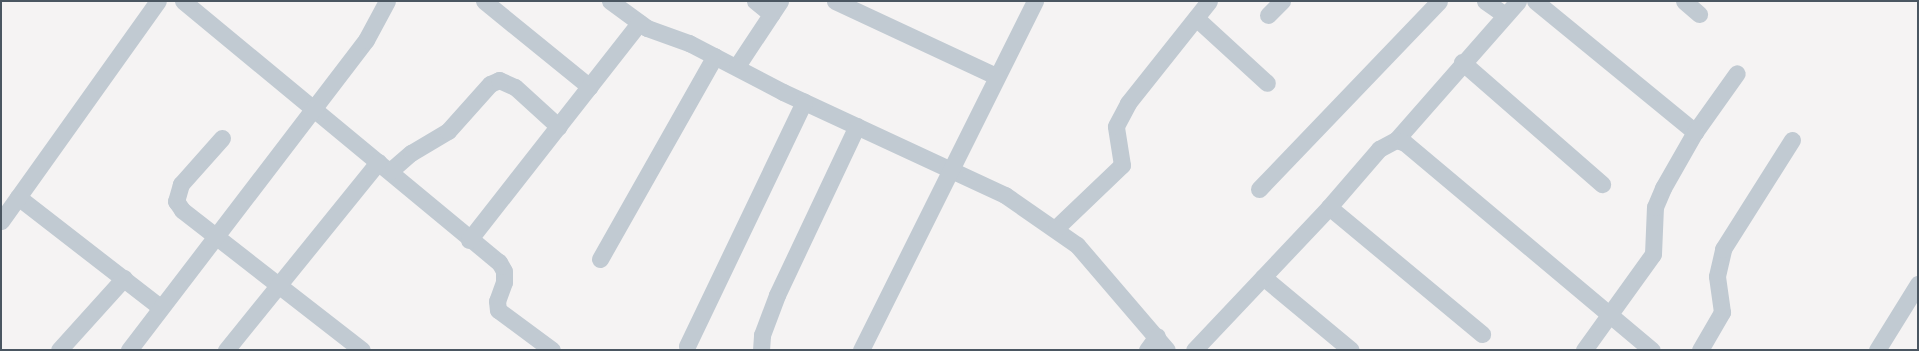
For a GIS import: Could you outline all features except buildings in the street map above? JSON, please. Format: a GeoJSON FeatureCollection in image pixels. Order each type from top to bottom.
{"type":"FeatureCollection","features":[{"type":"Feature","properties":{"kind":"street"},"geometry":{"type":"LineString","coordinates":[[1,221],[158,1]]}},
{"type":"Feature","properties":{"kind":"street"},"geometry":{"type":"LineString","coordinates":[[183,1],[384,166],[469,240],[498,262],[504,271],[498,310],[552,350]]}},
{"type":"Feature","properties":{"kind":"street"},"geometry":{"type":"LineString","coordinates":[[129,350],[312,107],[366,40],[387,1]]}},
{"type":"Feature","properties":{"kind":"street"},"geometry":{"type":"LineString","coordinates":[[484,1],[590,87]]}},
{"type":"Feature","properties":{"kind":"street"},"geometry":{"type":"LineString","coordinates":[[610,1],[639,23],[716,56],[804,102],[1005,195],[1056,228],[1077,245],[1168,350]]}},
{"type":"Feature","properties":{"kind":"street"},"geometry":{"type":"LineString","coordinates":[[737,66],[776,8],[755,1]]}},
{"type":"Feature","properties":{"kind":"street"},"geometry":{"type":"LineString","coordinates":[[835,1],[996,76]]}},
{"type":"Feature","properties":{"kind":"street"},"geometry":{"type":"LineString","coordinates":[[861,350],[952,170],[996,76],[1036,1]]}},
{"type":"Feature","properties":{"kind":"street"},"geometry":{"type":"LineString","coordinates":[[1056,228],[1122,165],[1116,126],[1128,104],[1209,1]]}},
{"type":"Feature","properties":{"kind":"street"},"geometry":{"type":"LineString","coordinates":[[1268,15],[1282,1]]}},
{"type":"Feature","properties":{"kind":"street"},"geometry":{"type":"LineString","coordinates":[[1259,189],[1439,1]]}},
{"type":"Feature","properties":{"kind":"street"},"geometry":{"type":"LineString","coordinates":[[1485,1],[1505,15]]}},
{"type":"Feature","properties":{"kind":"street"},"geometry":{"type":"LineString","coordinates":[[1194,350],[1330,207],[1379,149],[1396,140],[1462,62],[1518,1]]}},
{"type":"Feature","properties":{"kind":"street"},"geometry":{"type":"LineString","coordinates":[[1535,1],[1695,132]]}},
{"type":"Feature","properties":{"kind":"street"},"geometry":{"type":"LineString","coordinates":[[1684,1],[1699,14]]}},
{"type":"Feature","properties":{"kind":"street"},"geometry":{"type":"LineString","coordinates":[[1196,18],[1267,83]]}},
{"type":"Feature","properties":{"kind":"street"},"geometry":{"type":"LineString","coordinates":[[469,240],[639,23]]}},
{"type":"Feature","properties":{"kind":"street"},"geometry":{"type":"LineString","coordinates":[[600,259],[716,56]]}},
{"type":"Feature","properties":{"kind":"street"},"geometry":{"type":"LineString","coordinates":[[1462,62],[1602,184]]}},
{"type":"Feature","properties":{"kind":"street"},"geometry":{"type":"LineString","coordinates":[[1584,350],[1653,254],[1655,207],[1695,132],[1736,73]]}},
{"type":"Feature","properties":{"kind":"street"},"geometry":{"type":"LineString","coordinates":[[226,350],[384,166],[411,153],[448,131],[490,84],[498,80],[514,87],[559,127]]}},
{"type":"Feature","properties":{"kind":"street"},"geometry":{"type":"LineString","coordinates":[[687,346],[804,102]]}},
{"type":"Feature","properties":{"kind":"street"},"geometry":{"type":"LineString","coordinates":[[761,350],[762,335],[777,295],[857,126]]}},
{"type":"Feature","properties":{"kind":"street"},"geometry":{"type":"LineString","coordinates":[[222,138],[175,194],[182,210],[216,234],[362,350]]}},
{"type":"Feature","properties":{"kind":"street"},"geometry":{"type":"LineString","coordinates":[[1396,140],[1405,143],[1652,350]]}},
{"type":"Feature","properties":{"kind":"street"},"geometry":{"type":"LineString","coordinates":[[1700,350],[1722,312],[1717,276],[1724,249],[1792,140]]}},
{"type":"Feature","properties":{"kind":"street"},"geometry":{"type":"LineString","coordinates":[[18,197],[160,307]]}},
{"type":"Feature","properties":{"kind":"street"},"geometry":{"type":"LineString","coordinates":[[1330,207],[1482,334]]}},
{"type":"Feature","properties":{"kind":"street"},"geometry":{"type":"LineString","coordinates":[[1263,277],[1351,350]]}},
{"type":"Feature","properties":{"kind":"street"},"geometry":{"type":"LineString","coordinates":[[59,350],[124,278]]}},
{"type":"Feature","properties":{"kind":"street"},"geometry":{"type":"LineString","coordinates":[[1877,350],[1918,284]]}},
{"type":"Feature","properties":{"kind":"street"},"geometry":{"type":"LineString","coordinates":[[1147,350],[1157,336]]}}]}
